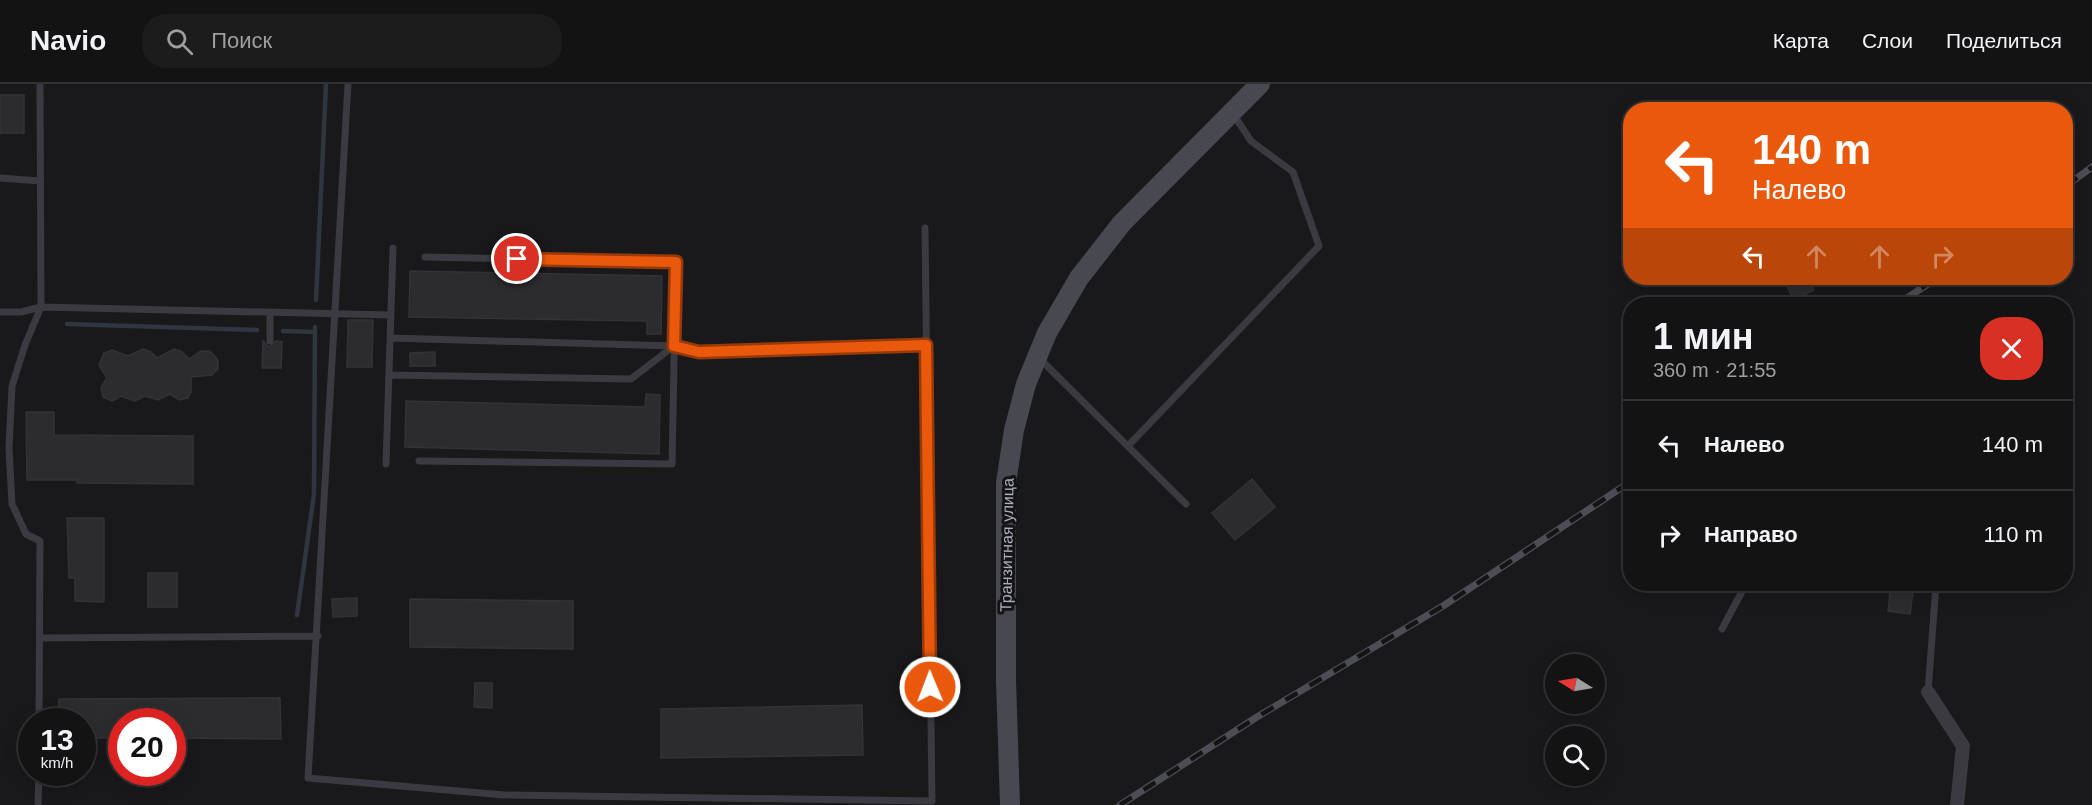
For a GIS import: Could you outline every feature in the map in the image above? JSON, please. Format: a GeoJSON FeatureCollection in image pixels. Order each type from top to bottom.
{"type":"FeatureCollection","features":[{"type":"Feature","properties":{"kind":"main road","name":"Транзитная улица"},"geometry":{"type":"LineString","coordinates":[[1010,805],[1006,483],[1014,430],[1026,384],[1047,333],[1079,278],[1122,223],[1260,84]]}},
{"type":"Feature","properties":{"kind":"street"},"geometry":{"type":"LineString","coordinates":[[1928,692],[1963,746],[1957,805]]}},
{"type":"Feature","properties":{"kind":"lane"},"geometry":{"type":"LineString","coordinates":[[39,708],[40,541],[26,534],[12,504],[9,448],[12,387],[40,307],[40,84]]}},
{"type":"Feature","properties":{"kind":"lane"},"geometry":{"type":"LineString","coordinates":[[348,84],[318,636],[308,778],[504,795],[932,801],[925,228]]}},
{"type":"Feature","properties":{"kind":"lane"},"geometry":{"type":"LineString","coordinates":[[1128,446],[1319,246],[1293,172],[1251,141],[1232,112]]}},
{"type":"Feature","properties":{"kind":"lane"},"geometry":{"type":"LineString","coordinates":[[0,178],[40,182]]}},
{"type":"Feature","properties":{"kind":"lane"},"geometry":{"type":"LineString","coordinates":[[386,464],[393,248]]}},
{"type":"Feature","properties":{"kind":"lane"},"geometry":{"type":"LineString","coordinates":[[419,461],[672,464],[676,262],[425,257]]}},
{"type":"Feature","properties":{"kind":"lane"},"geometry":{"type":"LineString","coordinates":[[0,312],[21,312],[40,307],[391,315]]}},
{"type":"Feature","properties":{"kind":"lane"},"geometry":{"type":"LineString","coordinates":[[270,313],[270,341]]}},
{"type":"Feature","properties":{"kind":"lane"},"geometry":{"type":"LineString","coordinates":[[390,338],[674,346],[699,352],[926,345]]}},
{"type":"Feature","properties":{"kind":"lane"},"geometry":{"type":"LineString","coordinates":[[389,375],[631,379],[674,346]]}},
{"type":"Feature","properties":{"kind":"lane"},"geometry":{"type":"LineString","coordinates":[[1037,356],[1186,504]]}},
{"type":"Feature","properties":{"kind":"lane"},"geometry":{"type":"LineString","coordinates":[[1722,629],[1742,591]]}},
{"type":"Feature","properties":{"kind":"lane"},"geometry":{"type":"LineString","coordinates":[[1928,692],[1935,591]]}},
{"type":"Feature","properties":{"kind":"lane"},"geometry":{"type":"LineString","coordinates":[[40,638],[318,636]]}},
{"type":"Feature","properties":{"kind":"lane"},"geometry":{"type":"LineString","coordinates":[[38,805],[39,786]]}},
{"type":"Feature","properties":{"kind":"building"},"geometry":{"type":"Polygon","coordinates":[[[0,95],[24,95],[24,133],[0,133],[0,95]]]}},
{"type":"Feature","properties":{"kind":"building"},"geometry":{"type":"Polygon","coordinates":[[[410,271],[662,276],[661,334],[647,334],[647,321],[409,317],[410,271]]]}},
{"type":"Feature","properties":{"kind":"building"},"geometry":{"type":"Polygon","coordinates":[[[1786,285],[1812,285],[1814,290],[1800,297],[1792,297],[1786,285]]]}},
{"type":"Feature","properties":{"kind":"building"},"geometry":{"type":"Polygon","coordinates":[[[348,320],[373,320],[372,367],[347,367],[348,320]]]}},
{"type":"Feature","properties":{"kind":"building"},"geometry":{"type":"Polygon","coordinates":[[[263,341],[269,347],[276,341],[282,342],[281,368],[262,368],[263,341]]]}},
{"type":"Feature","properties":{"kind":"building"},"geometry":{"type":"Polygon","coordinates":[[[143,349],[151,352],[157,358],[174,349],[182,352],[189,359],[201,351],[210,351],[218,360],[218,369],[212,375],[191,377],[191,392],[188,398],[179,400],[170,394],[158,400],[145,396],[135,401],[121,396],[112,401],[103,397],[101,388],[107,378],[99,365],[104,353],[112,350],[128,356],[143,349]]]}},
{"type":"Feature","properties":{"kind":"building"},"geometry":{"type":"Polygon","coordinates":[[[435,352],[435,366],[410,366],[410,353],[435,352]]]}},
{"type":"Feature","properties":{"kind":"building"},"geometry":{"type":"Polygon","coordinates":[[[646,394],[660,395],[659,454],[405,447],[406,401],[645,407],[646,394]]]}},
{"type":"Feature","properties":{"kind":"building"},"geometry":{"type":"Polygon","coordinates":[[[26,412],[54,412],[54,435],[193,436],[193,484],[27,480],[26,412]]]}},
{"type":"Feature","properties":{"kind":"building"},"geometry":{"type":"Polygon","coordinates":[[[1252,479],[1275,507],[1235,540],[1212,513],[1252,479]]]}},
{"type":"Feature","properties":{"kind":"building"},"geometry":{"type":"Polygon","coordinates":[[[67,518],[104,518],[104,602],[75,601],[75,578],[69,578],[67,518]]]}},
{"type":"Feature","properties":{"kind":"building"},"geometry":{"type":"Polygon","coordinates":[[[148,573],[177,573],[177,607],[148,607],[148,573]]]}},
{"type":"Feature","properties":{"kind":"building"},"geometry":{"type":"Polygon","coordinates":[[[1890,591],[1913,591],[1910,614],[1888,611],[1890,591]]]}},
{"type":"Feature","properties":{"kind":"building"},"geometry":{"type":"Polygon","coordinates":[[[357,598],[357,616],[333,617],[332,599],[357,598]]]}},
{"type":"Feature","properties":{"kind":"building"},"geometry":{"type":"Polygon","coordinates":[[[410,599],[573,601],[573,649],[410,647],[410,599]]]}},
{"type":"Feature","properties":{"kind":"building"},"geometry":{"type":"Polygon","coordinates":[[[475,683],[492,683],[492,708],[474,707],[475,683]]]}},
{"type":"Feature","properties":{"kind":"building"},"geometry":{"type":"Polygon","coordinates":[[[280,698],[281,739],[186,738],[186,708],[108,708],[108,738],[96,738],[96,708],[59,708],[59,699],[280,698]]]}},
{"type":"Feature","properties":{"kind":"building"},"geometry":{"type":"Polygon","coordinates":[[[862,705],[863,755],[661,758],[661,709],[862,705]]]}},
{"type":"Feature","properties":{"kind":"waterway"},"geometry":{"type":"LineString","coordinates":[[316,300],[326,84]]}},
{"type":"Feature","properties":{"kind":"waterway"},"geometry":{"type":"LineString","coordinates":[[67,324],[257,330]]}},
{"type":"Feature","properties":{"kind":"waterway"},"geometry":{"type":"LineString","coordinates":[[297,615],[314,494],[315,327]]}},
{"type":"Feature","properties":{"kind":"waterway"},"geometry":{"type":"LineString","coordinates":[[283,331],[314,332]]}},
{"type":"Feature","properties":{"kind":"railway"},"geometry":{"type":"LineString","coordinates":[[2073,181],[2092,167]]}},
{"type":"Feature","properties":{"kind":"railway"},"geometry":{"type":"LineString","coordinates":[[1908,297],[1926,285]]}},
{"type":"Feature","properties":{"kind":"railway"},"geometry":{"type":"LineString","coordinates":[[1120,805],[1257,717],[1443,606],[1623,487]]}},
{"type":"Feature","properties":{"kind":"route"},"geometry":{"type":"LineString","coordinates":[[517,259],[676,262],[674,346],[699,352],[926,345],[930,687]]}}]}
